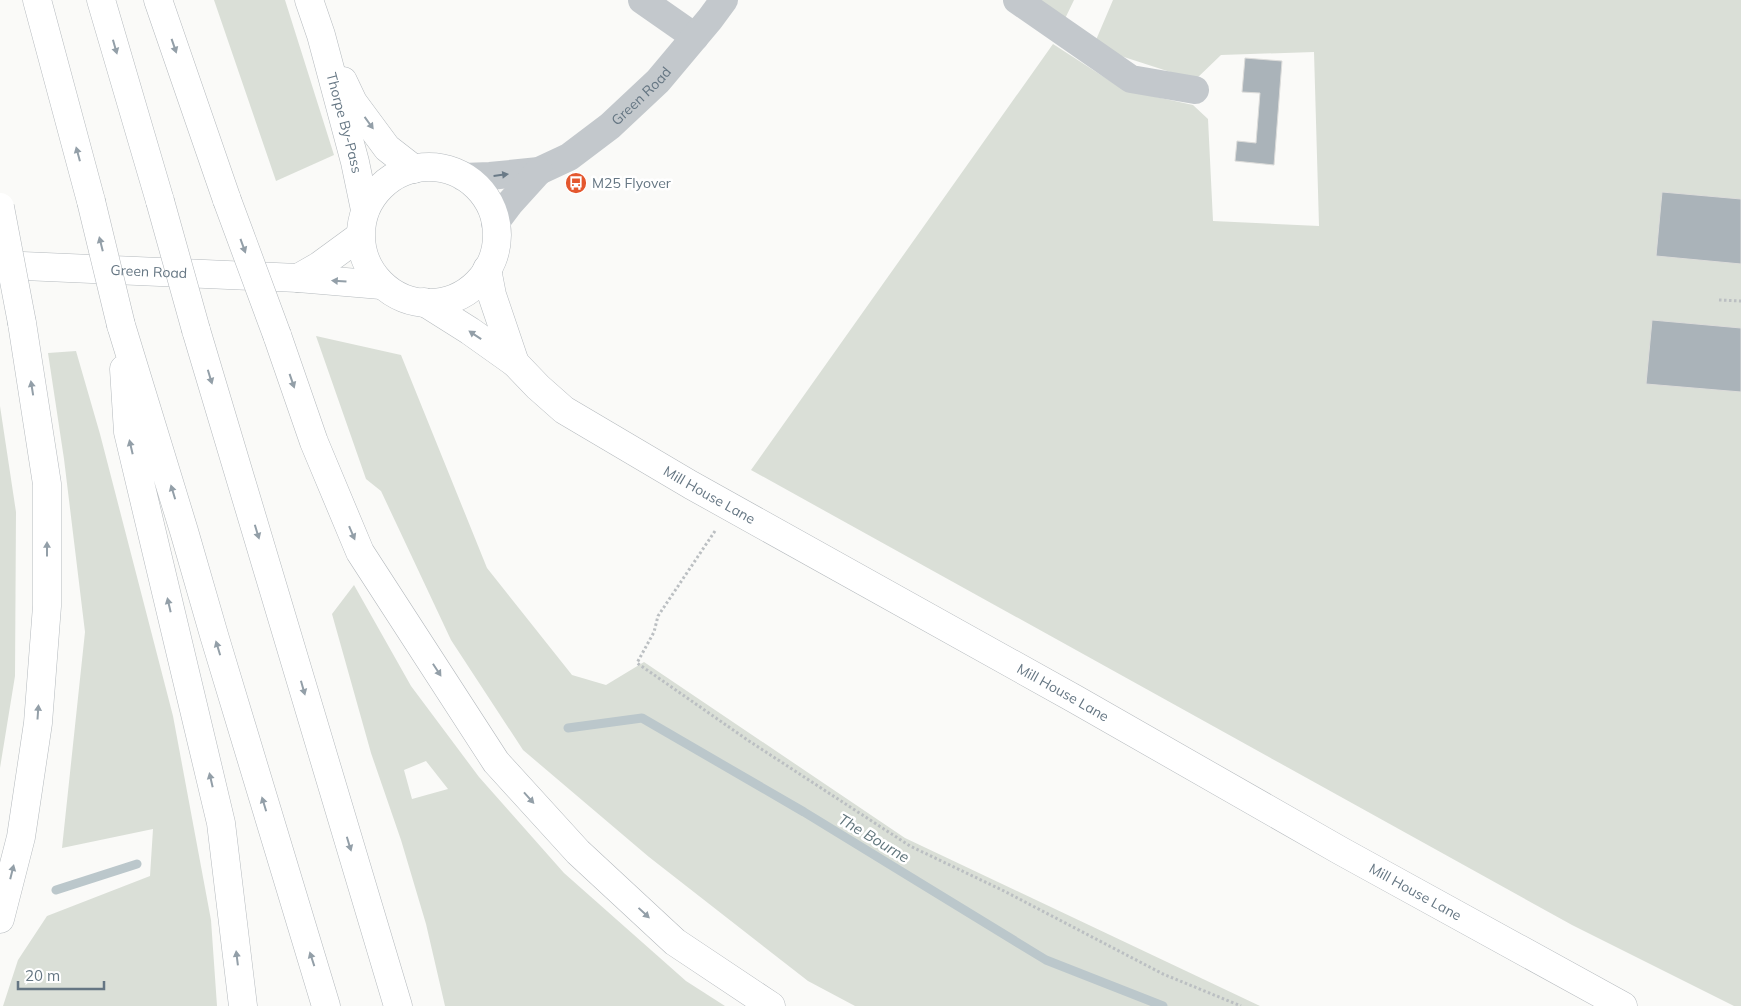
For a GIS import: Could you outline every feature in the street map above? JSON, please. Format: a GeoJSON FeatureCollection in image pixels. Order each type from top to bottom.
{"type":"FeatureCollection","features":[{"type":"Feature","properties":{"kind":"main road"},"geometry":{"type":"LineString","coordinates":[[37,0],[121,325],[326,1006]]}},
{"type":"Feature","properties":{"kind":"main road"},"geometry":{"type":"LineString","coordinates":[[101,0],[196,330],[398,1006]]}},
{"type":"Feature","properties":{"kind":"main road"},"geometry":{"type":"LineString","coordinates":[[158,0],[314,442],[360,552],[496,762],[578,852],[675,942],[771,1006]]}},
{"type":"Feature","properties":{"kind":"main road","name":"Thorpe By-Pass"},"geometry":{"type":"LineString","coordinates":[[309,0],[355,162],[365,210]]}},
{"type":"Feature","properties":{"kind":"main road","name":"Thorpe By-Pass"},"geometry":{"type":"LineString","coordinates":[[320,35],[353,102],[387,148],[414,169]]}},
{"type":"Feature","properties":{"kind":"main road"},"geometry":{"type":"LineString","coordinates":[[427,166],[454,171],[476,185],[492,208],[498,234],[493,260],[478,283],[456,298],[430,304],[404,299],[381,285],[366,262],[360,236],[365,210],[379,187],[401,172],[414,169],[427,166]]}},
{"type":"Feature","properties":{"kind":"main road"},"geometry":{"type":"LineString","coordinates":[[0,207],[22,323],[48,484],[46,606],[38,723],[21,837],[0,919]]}},
{"type":"Feature","properties":{"kind":"main road"},"geometry":{"type":"LineString","coordinates":[[298,278],[319,266],[360,236]]}},
{"type":"Feature","properties":{"kind":"main road","name":"Green Road"},"geometry":{"type":"LineString","coordinates":[[0,265],[298,278],[381,285]]}},
{"type":"Feature","properties":{"kind":"main road","name":"Mill House Lane"},"geometry":{"type":"LineString","coordinates":[[487,269],[492,295],[515,363]]}},
{"type":"Feature","properties":{"kind":"main road","name":"Mill House Lane"},"geometry":{"type":"LineString","coordinates":[[424,302],[470,331],[515,363],[564,410],[731,508],[1058,689],[1341,851],[1623,1006]]}},
{"type":"Feature","properties":{"kind":"main road"},"geometry":{"type":"LineString","coordinates":[[121,325],[128,432],[221,823],[243,1006]]}},
{"type":"Feature","properties":{"kind":"street"},"geometry":{"type":"LineString","coordinates":[[642,0],[695,37]]}},
{"type":"Feature","properties":{"kind":"street","name":"Green Road"},"geometry":{"type":"LineString","coordinates":[[463,177],[490,176],[538,170],[569,156],[610,126],[658,81],[724,0]]}},
{"type":"Feature","properties":{"kind":"street"},"geometry":{"type":"LineString","coordinates":[[1017,0],[1131,79],[1195,90]]}},
{"type":"Feature","properties":{"kind":"street","name":"Green Road"},"geometry":{"type":"LineString","coordinates":[[495,224],[538,170]]}},
{"type":"Feature","properties":{"kind":"path"},"geometry":{"type":"LineString","coordinates":[[1718,300],[1741,301]]}},
{"type":"Feature","properties":{"kind":"path"},"geometry":{"type":"LineString","coordinates":[[731,508],[658,616],[654,632],[637,663],[749,742],[910,846],[1004,891],[1163,974],[1240,1006]]}},
{"type":"Feature","properties":{"kind":"shaded area"},"geometry":{"type":"Polygon","coordinates":[[[214,0],[285,0],[334,155],[276,181],[214,0]]]}},
{"type":"Feature","properties":{"kind":"shaded area"},"geometry":{"type":"Polygon","coordinates":[[[1026,0],[1074,0],[1061,27],[1026,0]]]}},
{"type":"Feature","properties":{"kind":"shaded area"},"geometry":{"type":"Polygon","coordinates":[[[1113,0],[1741,0],[1741,1006],[1734,1006],[1572,925],[751,470],[1053,44],[1124,90],[1193,105],[1208,119],[1213,221],[1319,226],[1314,52],[1221,55],[1195,80],[1093,47],[1113,0]]]}},
{"type":"Feature","properties":{"kind":"shaded area"},"geometry":{"type":"Polygon","coordinates":[[[316,336],[401,355],[487,568],[572,675],[606,685],[644,662],[905,838],[1260,1006],[855,1006],[808,981],[649,857],[523,750],[451,640],[381,491],[366,479],[316,336]]]}},
{"type":"Feature","properties":{"kind":"shaded area"},"geometry":{"type":"Polygon","coordinates":[[[76,351],[100,434],[173,716],[211,920],[217,1006],[3,1006],[18,960],[47,916],[150,876],[153,829],[62,848],[85,632],[64,459],[48,353],[76,351]]]}},
{"type":"Feature","properties":{"kind":"shaded area"},"geometry":{"type":"Polygon","coordinates":[[[0,406],[16,512],[15,676],[0,768],[0,406]]]}},
{"type":"Feature","properties":{"kind":"shaded area"},"geometry":{"type":"Polygon","coordinates":[[[354,585],[411,686],[479,777],[564,873],[686,981],[725,1006],[445,1006],[426,924],[401,840],[371,753],[332,614],[354,585]],[[426,761],[404,770],[412,799],[448,789],[426,761]]]}},
{"type":"Feature","properties":{"kind":"building"},"geometry":{"type":"Polygon","coordinates":[[[1245,58],[1282,61],[1274,165],[1235,161],[1237,141],[1256,143],[1260,93],[1242,92],[1245,58]]]}},
{"type":"Feature","properties":{"kind":"building"},"geometry":{"type":"Polygon","coordinates":[[[1662,192],[1741,199],[1741,264],[1656,256],[1662,192]]]}},
{"type":"Feature","properties":{"kind":"building"},"geometry":{"type":"Polygon","coordinates":[[[1652,320],[1741,328],[1741,392],[1646,384],[1652,320]]]}},
{"type":"Feature","properties":{"kind":"waterway","name":"The Bourne"},"geometry":{"type":"LineString","coordinates":[[568,728],[642,718],[804,812],[1046,960],[1163,1006]]}},
{"type":"Feature","properties":{"kind":"waterway","name":"The Bourne"},"geometry":{"type":"LineString","coordinates":[[56,890],[137,864]]}},
{"type":"Feature","properties":{"kind":"place","name":"M25 Flyover"},"geometry":{"type":"Point","coordinates":[576,183]}}]}
